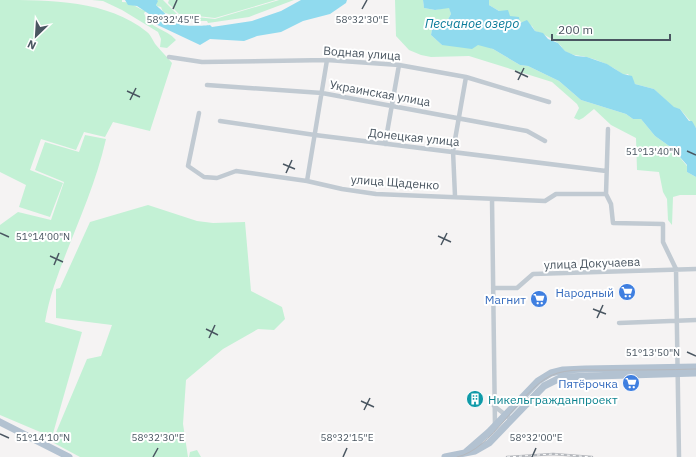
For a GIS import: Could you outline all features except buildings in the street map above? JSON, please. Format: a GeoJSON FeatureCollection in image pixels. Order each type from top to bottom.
{"type":"FeatureCollection","features":[{"type":"Feature","properties":{"kind":"main road"},"geometry":{"type":"LineString","coordinates":[[444,457],[464,454],[481,448],[497,428],[513,412],[552,380],[585,372],[677,370],[696,367]]}},
{"type":"Feature","properties":{"kind":"main road"},"geometry":{"type":"LineString","coordinates":[[677,370],[696,373]]}},
{"type":"Feature","properties":{"kind":"main road"},"geometry":{"type":"LineString","coordinates":[[0,422],[69,457]]}},
{"type":"Feature","properties":{"kind":"street","name":"Водная улица"},"geometry":{"type":"LineString","coordinates":[[169,56],[202,62],[327,60],[399,65],[466,77],[549,102]]}},
{"type":"Feature","properties":{"kind":"street"},"geometry":{"type":"LineString","coordinates":[[306,181],[327,60]]}},
{"type":"Feature","properties":{"kind":"street"},"geometry":{"type":"LineString","coordinates":[[385,144],[399,65]]}},
{"type":"Feature","properties":{"kind":"street"},"geometry":{"type":"LineString","coordinates":[[455,196],[453,151],[466,77]]}},
{"type":"Feature","properties":{"kind":"street","name":"Украинская улица"},"geometry":{"type":"LineString","coordinates":[[207,85],[322,93],[527,131],[545,141]]}},
{"type":"Feature","properties":{"kind":"street","name":"улица Щаденко"},"geometry":{"type":"LineString","coordinates":[[199,113],[188,166],[204,177],[217,178],[236,171],[306,181],[342,189],[376,194],[455,196],[492,200],[545,201],[556,194],[606,194]]}},
{"type":"Feature","properties":{"kind":"street","name":"Донецкая улица"},"geometry":{"type":"LineString","coordinates":[[220,121],[315,135],[606,171]]}},
{"type":"Feature","properties":{"kind":"street"},"geometry":{"type":"LineString","coordinates":[[608,129],[606,194],[611,204],[613,223],[663,224],[663,242],[676,269],[680,457]]}},
{"type":"Feature","properties":{"kind":"street"},"geometry":{"type":"LineString","coordinates":[[492,200],[494,406],[497,428]]}},
{"type":"Feature","properties":{"kind":"street","name":"улица Докучаева"},"geometry":{"type":"LineString","coordinates":[[493,288],[515,289],[524,284],[533,274],[696,269]]}},
{"type":"Feature","properties":{"kind":"street"},"geometry":{"type":"LineString","coordinates":[[619,323],[696,320]]}},
{"type":"Feature","properties":{"kind":"street"},"geometry":{"type":"LineString","coordinates":[[494,406],[513,412]]}},
{"type":"Feature","properties":{"kind":"green space"},"geometry":{"type":"Polygon","coordinates":[[[0,0],[39,0],[78,4],[115,14],[132,21],[147,32],[172,63],[150,131],[113,122],[105,137],[84,132],[76,150],[41,139],[30,170],[63,183],[50,217],[19,207],[26,185],[0,172],[0,0]]]}},
{"type":"Feature","properties":{"kind":"green space"},"geometry":{"type":"Polygon","coordinates":[[[92,0],[122,0],[122,2],[132,4],[146,11],[144,13],[150,22],[176,40],[167,48],[160,47],[161,39],[158,32],[122,10],[103,1],[92,0]]]}},
{"type":"Feature","properties":{"kind":"green space"},"geometry":{"type":"Polygon","coordinates":[[[154,0],[163,0],[178,15],[215,19],[279,0],[294,0],[249,17],[208,23],[207,21],[178,21],[171,15],[163,12],[161,7],[157,6],[154,0]]]}},
{"type":"Feature","properties":{"kind":"green space"},"geometry":{"type":"Polygon","coordinates":[[[169,0],[276,0],[215,18],[179,14],[168,3],[169,0]]]}},
{"type":"Feature","properties":{"kind":"green space"},"geometry":{"type":"Polygon","coordinates":[[[395,0],[423,0],[424,8],[435,10],[449,7],[451,14],[447,21],[432,29],[431,35],[442,45],[484,45],[520,65],[528,66],[559,81],[581,100],[626,114],[633,119],[641,119],[655,136],[672,148],[687,166],[687,172],[696,177],[696,195],[680,195],[673,197],[672,225],[668,220],[667,199],[663,192],[659,172],[637,170],[636,138],[611,125],[594,109],[579,120],[574,118],[579,108],[577,104],[552,82],[469,56],[431,57],[409,50],[396,36],[395,0]]]}},
{"type":"Feature","properties":{"kind":"green space"},"geometry":{"type":"Polygon","coordinates":[[[489,0],[696,0],[696,128],[680,109],[674,108],[654,89],[635,84],[628,74],[623,75],[601,62],[591,58],[568,53],[554,40],[535,31],[532,26],[510,17],[489,5],[489,0]]]}},
{"type":"Feature","properties":{"kind":"green space"},"geometry":{"type":"Polygon","coordinates":[[[85,135],[106,139],[89,196],[54,286],[45,322],[82,332],[52,437],[0,415],[0,225],[18,212],[51,220],[64,182],[35,170],[45,142],[79,152],[85,135]]]}},
{"type":"Feature","properties":{"kind":"green space"},"geometry":{"type":"Polygon","coordinates":[[[148,205],[197,221],[213,223],[245,222],[251,291],[282,307],[285,319],[274,330],[258,329],[223,349],[186,380],[183,424],[188,457],[80,457],[52,442],[87,359],[101,356],[112,325],[56,318],[56,289],[60,288],[90,222],[148,205]]]}},
{"type":"Feature","properties":{"kind":"green space"},"geometry":{"type":"Polygon","coordinates":[[[197,450],[201,457],[189,457],[190,452],[197,450]]]}},
{"type":"Feature","properties":{"kind":"water"},"geometry":{"type":"Polygon","coordinates":[[[125,0],[157,0],[156,5],[171,19],[181,25],[210,25],[212,27],[252,21],[281,11],[301,0],[347,0],[346,3],[330,14],[303,21],[281,32],[257,36],[244,41],[210,39],[200,45],[149,21],[147,17],[149,14],[137,6],[128,5],[125,0]]]}},
{"type":"Feature","properties":{"kind":"water","name":"Песчаное озеро"},"geometry":{"type":"Polygon","coordinates":[[[423,0],[489,0],[489,5],[499,11],[508,10],[510,16],[519,17],[520,23],[527,20],[535,31],[543,33],[548,39],[558,43],[565,51],[576,56],[587,57],[607,64],[623,74],[632,76],[635,84],[654,89],[674,107],[680,109],[689,121],[692,121],[696,128],[696,177],[687,172],[687,165],[672,148],[655,136],[641,119],[633,119],[626,114],[581,100],[559,81],[528,66],[520,65],[493,49],[478,45],[472,49],[442,45],[431,35],[432,29],[447,21],[451,14],[449,8],[435,10],[424,8],[423,0]]]}},
{"type":"Feature","properties":{"kind":"tram line"},"geometry":{"type":"LineString","coordinates":[[457,457],[470,452],[482,444],[538,384],[557,373],[573,370],[696,369]]}},
{"type":"Feature","properties":{"kind":"railway"},"geometry":{"type":"LineString","coordinates":[[507,457],[553,454],[592,457]]}},
{"type":"Feature","properties":{"kind":"place","name":"Народный"},"geometry":{"type":"Point","coordinates":[627,292]}},
{"type":"Feature","properties":{"kind":"place","name":"Магнит"},"geometry":{"type":"Point","coordinates":[539,299]}},
{"type":"Feature","properties":{"kind":"place","name":"Пятёрочка"},"geometry":{"type":"Point","coordinates":[631,383]}},
{"type":"Feature","properties":{"kind":"place","name":"Никельгражданпроект"},"geometry":{"type":"Point","coordinates":[475,399]}}]}
